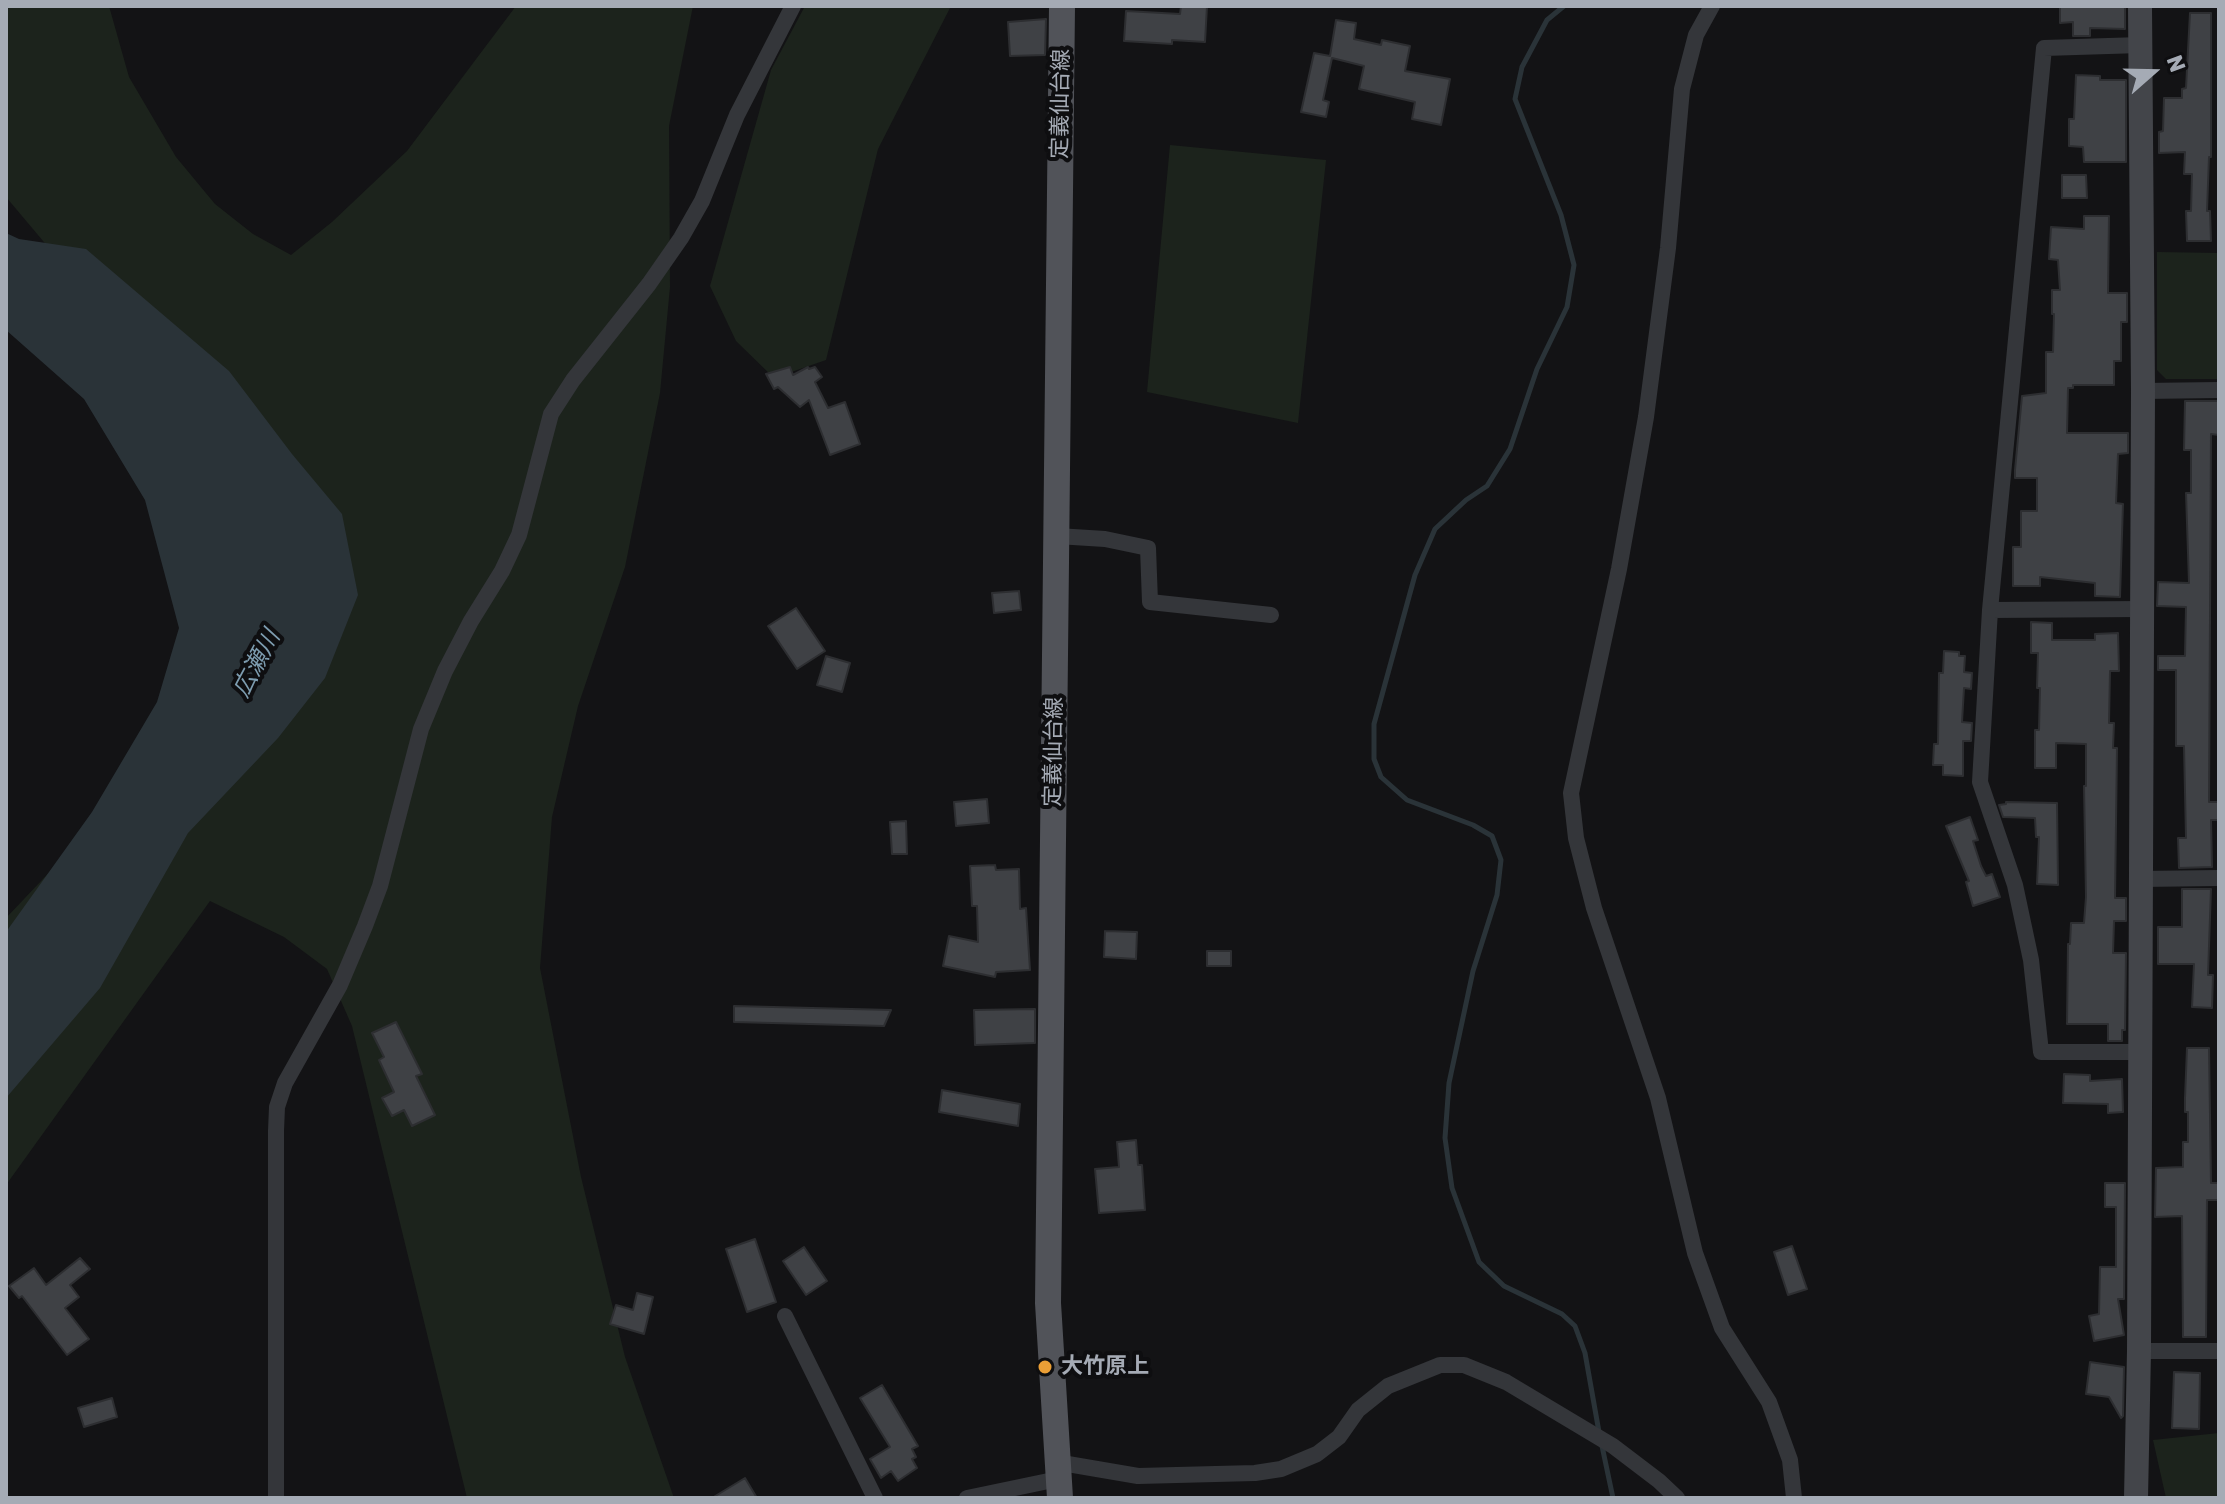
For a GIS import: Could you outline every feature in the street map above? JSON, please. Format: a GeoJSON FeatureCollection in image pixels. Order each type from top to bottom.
{"type":"FeatureCollection","features":[{"type":"Feature","properties":{"kind":"main road","name":"定義仙台線"},"geometry":{"type":"LineString","coordinates":[[1058,1479],[1048,1303],[1062,6]]}},
{"type":"Feature","properties":{"kind":"street"},"geometry":{"type":"LineString","coordinates":[[276,1498],[276,1131],[277,1107],[285,1083],[340,985],[365,926],[380,886],[421,729],[445,671],[519,535],[551,414],[573,380],[681,238],[702,201],[737,115],[793,6]]}},
{"type":"Feature","properties":{"kind":"street"},"geometry":{"type":"LineString","coordinates":[[1712,6],[1696,35],[1682,89],[1668,248],[1646,417],[1619,569],[1571,793],[1576,838],[1594,908],[1658,1098],[1695,1253],[1722,1328],[1769,1402],[1790,1460],[1794,1498]]}},
{"type":"Feature","properties":{"kind":"street"},"geometry":{"type":"LineString","coordinates":[[2136,1498],[2143,391],[2140,6]]}},
{"type":"Feature","properties":{"kind":"street"},"geometry":{"type":"LineString","coordinates":[[2139,1052],[2041,1052],[2031,960],[2015,885],[1980,782],[1990,610],[2044,48],[2141,45]]}},
{"type":"Feature","properties":{"kind":"street"},"geometry":{"type":"LineString","coordinates":[[2143,391],[2219,390]]}},
{"type":"Feature","properties":{"kind":"street"},"geometry":{"type":"LineString","coordinates":[[1057,536],[1105,539],[1148,548],[1150,602],[1271,615]]}},
{"type":"Feature","properties":{"kind":"street"},"geometry":{"type":"LineString","coordinates":[[1990,610],[2142,609]]}},
{"type":"Feature","properties":{"kind":"street"},"geometry":{"type":"LineString","coordinates":[[2140,879],[2219,878]]}},
{"type":"Feature","properties":{"kind":"street"},"geometry":{"type":"LineString","coordinates":[[785,1316],[875,1498]]}},
{"type":"Feature","properties":{"kind":"street"},"geometry":{"type":"LineString","coordinates":[[2139,1351],[2219,1351]]}},
{"type":"Feature","properties":{"kind":"street"},"geometry":{"type":"LineString","coordinates":[[967,1498],[1058,1479],[1255,1473],[1281,1469],[1317,1454],[1339,1437],[1358,1410],[1388,1386],[1440,1365],[1464,1365],[1485,1371],[1613,1446],[1677,1498]]}},
{"type":"Feature","properties":{"kind":"shaded area"},"geometry":{"type":"Polygon","coordinates":[[[6,6],[109,6],[129,77],[176,157],[215,204],[253,234],[291,255],[332,222],[407,151],[516,6],[693,6],[669,126],[670,287],[660,393],[625,567],[578,706],[552,817],[540,968],[581,1177],[625,1357],[674,1498],[467,1498],[352,1026],[327,969],[284,937],[210,901],[6,1185],[6,918],[114,804],[198,659],[162,478],[54,254],[6,197],[6,6]]]}},
{"type":"Feature","properties":{"kind":"shaded area"},"geometry":{"type":"Polygon","coordinates":[[[805,6],[951,6],[878,149],[826,360],[774,378],[736,341],[710,286],[771,70],[805,6]]]}},
{"type":"Feature","properties":{"kind":"shaded area"},"geometry":{"type":"Polygon","coordinates":[[[1170,145],[1326,160],[1298,423],[1147,392],[1170,145]]]}},
{"type":"Feature","properties":{"kind":"shaded area"},"geometry":{"type":"Polygon","coordinates":[[[2157,252],[2219,253],[2219,379],[2166,379],[2157,370],[2157,252]]]}},
{"type":"Feature","properties":{"kind":"shaded area"},"geometry":{"type":"Polygon","coordinates":[[[2219,1433],[2219,1498],[2166,1498],[2153,1440],[2219,1433]]]}},
{"type":"Feature","properties":{"kind":"water","name":"広瀬川"},"geometry":{"type":"Polygon","coordinates":[[[6,233],[19,239],[86,249],[229,371],[342,514],[358,595],[325,678],[278,738],[188,833],[100,988],[6,1098],[6,932],[92,812],[157,702],[179,628],[145,500],[84,399],[6,330],[6,233]]]}},
{"type":"Feature","properties":{"kind":"building"},"geometry":{"type":"Polygon","coordinates":[[[1181,6],[1207,6],[1205,42],[1172,40],[1172,44],[1124,41],[1126,11],[1180,14],[1181,6]]]}},
{"type":"Feature","properties":{"kind":"building"},"geometry":{"type":"Polygon","coordinates":[[[2060,6],[2125,6],[2125,29],[2090,28],[2090,36],[2073,36],[2073,22],[2060,23],[2060,6]]]}},
{"type":"Feature","properties":{"kind":"building"},"geometry":{"type":"Polygon","coordinates":[[[2190,13],[2211,13],[2211,157],[2207,211],[2210,211],[2211,241],[2187,241],[2186,211],[2191,211],[2192,174],[2184,174],[2185,152],[2159,153],[2164,98],[2182,98],[2182,89],[2186,88],[2190,13]]]}},
{"type":"Feature","properties":{"kind":"building"},"geometry":{"type":"Polygon","coordinates":[[[1046,19],[1045,55],[1010,56],[1008,22],[1046,19]]]}},
{"type":"Feature","properties":{"kind":"building"},"geometry":{"type":"Polygon","coordinates":[[[1336,20],[1356,23],[1354,39],[1381,45],[1382,40],[1410,46],[1405,71],[1450,79],[1441,125],[1412,119],[1415,102],[1359,89],[1364,66],[1332,58],[1323,100],[1329,102],[1326,117],[1301,112],[1314,53],[1330,56],[1336,20]]]}},
{"type":"Feature","properties":{"kind":"building"},"geometry":{"type":"Polygon","coordinates":[[[2076,75],[2100,76],[2100,80],[2126,80],[2126,162],[2084,162],[2083,147],[2069,146],[2069,119],[2074,119],[2076,75]]]}},
{"type":"Feature","properties":{"kind":"building"},"geometry":{"type":"Polygon","coordinates":[[[2062,175],[2086,175],[2087,198],[2062,198],[2062,175]]]}},
{"type":"Feature","properties":{"kind":"building"},"geometry":{"type":"Polygon","coordinates":[[[2084,216],[2109,216],[2108,293],[2127,293],[2127,322],[2121,322],[2121,361],[2114,361],[2114,385],[2073,385],[2073,388],[2068,388],[2067,433],[2128,433],[2128,453],[2118,454],[2116,503],[2123,504],[2120,597],[2095,596],[2095,583],[2040,577],[2040,586],[2013,586],[2013,547],[2021,547],[2021,511],[2037,511],[2037,478],[2015,478],[2015,470],[2022,396],[2046,393],[2046,352],[2053,352],[2052,290],[2060,290],[2058,260],[2049,259],[2051,227],[2084,229],[2084,216]]]}},
{"type":"Feature","properties":{"kind":"building"},"geometry":{"type":"Polygon","coordinates":[[[790,367],[793,375],[815,367],[822,377],[815,382],[828,408],[845,402],[860,444],[830,455],[809,400],[800,407],[778,387],[774,389],[766,374],[790,367]]]}},
{"type":"Feature","properties":{"kind":"building"},"geometry":{"type":"Polygon","coordinates":[[[2185,401],[2219,401],[2219,435],[2211,434],[2209,802],[2219,802],[2219,820],[2211,820],[2212,867],[2179,868],[2178,838],[2186,838],[2184,746],[2176,746],[2176,670],[2158,670],[2158,656],[2185,656],[2186,607],[2157,606],[2158,582],[2189,583],[2186,493],[2191,493],[2191,450],[2184,450],[2185,401]]]}},
{"type":"Feature","properties":{"kind":"building"},"geometry":{"type":"Polygon","coordinates":[[[1019,591],[1021,610],[994,613],[992,593],[1019,591]]]}},
{"type":"Feature","properties":{"kind":"building"},"geometry":{"type":"Polygon","coordinates":[[[796,608],[825,651],[797,669],[768,626],[796,608]]]}},
{"type":"Feature","properties":{"kind":"building"},"geometry":{"type":"Polygon","coordinates":[[[2031,622],[2052,623],[2052,640],[2095,640],[2095,634],[2118,633],[2119,671],[2110,671],[2109,723],[2114,723],[2113,748],[2117,748],[2115,898],[2126,898],[2126,921],[2114,921],[2113,953],[2126,953],[2125,1030],[2122,1030],[2122,1041],[2108,1041],[2108,1024],[2067,1024],[2071,923],[2084,923],[2086,897],[2086,744],[2056,743],[2056,768],[2035,768],[2040,688],[2037,688],[2038,653],[2031,653],[2031,622]]]}},
{"type":"Feature","properties":{"kind":"building"},"geometry":{"type":"Polygon","coordinates":[[[1944,651],[1959,652],[1959,656],[1965,656],[1964,672],[1972,673],[1971,689],[1964,688],[1962,722],[1972,723],[1971,741],[1963,741],[1963,776],[1943,775],[1943,765],[1933,765],[1934,744],[1938,744],[1939,673],[1943,673],[1944,651]]]}},
{"type":"Feature","properties":{"kind":"building"},"geometry":{"type":"Polygon","coordinates":[[[826,656],[850,663],[842,692],[817,685],[826,656]]]}},
{"type":"Feature","properties":{"kind":"building"},"geometry":{"type":"Polygon","coordinates":[[[987,799],[989,823],[956,826],[954,802],[987,799]]]}},
{"type":"Feature","properties":{"kind":"building"},"geometry":{"type":"Polygon","coordinates":[[[2006,802],[2057,803],[2058,885],[2037,884],[2039,837],[2036,837],[2035,818],[2003,817],[1999,805],[2006,802]]]}},
{"type":"Feature","properties":{"kind":"building"},"geometry":{"type":"Polygon","coordinates":[[[1970,817],[1978,840],[1973,841],[1981,866],[1986,876],[1992,874],[2000,897],[1973,906],[1966,882],[1969,881],[1946,826],[1970,817]]]}},
{"type":"Feature","properties":{"kind":"building"},"geometry":{"type":"Polygon","coordinates":[[[906,821],[907,854],[892,854],[890,822],[906,821]]]}},
{"type":"Feature","properties":{"kind":"building"},"geometry":{"type":"Polygon","coordinates":[[[995,865],[996,870],[1019,869],[1020,909],[1026,908],[1030,970],[996,972],[995,977],[943,966],[949,936],[978,942],[977,906],[972,906],[970,866],[995,865]]]}},
{"type":"Feature","properties":{"kind":"building"},"geometry":{"type":"Polygon","coordinates":[[[2182,889],[2211,889],[2208,975],[2213,975],[2212,1008],[2192,1007],[2194,964],[2158,964],[2158,927],[2182,927],[2182,889]]]}},
{"type":"Feature","properties":{"kind":"building"},"geometry":{"type":"Polygon","coordinates":[[[1105,931],[1137,932],[1136,959],[1104,957],[1105,931]]]}},
{"type":"Feature","properties":{"kind":"building"},"geometry":{"type":"Polygon","coordinates":[[[1207,951],[1231,951],[1231,966],[1207,966],[1207,951]]]}},
{"type":"Feature","properties":{"kind":"building"},"geometry":{"type":"Polygon","coordinates":[[[734,1006],[891,1010],[884,1026],[734,1022],[734,1006]]]}},
{"type":"Feature","properties":{"kind":"building"},"geometry":{"type":"Polygon","coordinates":[[[1035,1009],[1035,1043],[975,1045],[974,1010],[1035,1009]]]}},
{"type":"Feature","properties":{"kind":"building"},"geometry":{"type":"Polygon","coordinates":[[[396,1022],[422,1074],[416,1076],[435,1115],[412,1126],[404,1110],[392,1116],[382,1098],[394,1092],[379,1060],[384,1057],[372,1033],[396,1022]]]}},
{"type":"Feature","properties":{"kind":"building"},"geometry":{"type":"Polygon","coordinates":[[[2187,1048],[2209,1048],[2211,1183],[2219,1183],[2219,1200],[2207,1200],[2206,1337],[2183,1337],[2182,1216],[2155,1217],[2156,1168],[2183,1167],[2183,1142],[2188,1142],[2188,1112],[2185,1112],[2187,1048]]]}},
{"type":"Feature","properties":{"kind":"building"},"geometry":{"type":"Polygon","coordinates":[[[2064,1074],[2090,1075],[2090,1081],[2122,1079],[2123,1112],[2108,1113],[2108,1104],[2063,1103],[2064,1074]]]}},
{"type":"Feature","properties":{"kind":"building"},"geometry":{"type":"Polygon","coordinates":[[[942,1090],[1020,1104],[1018,1126],[939,1112],[942,1090]]]}},
{"type":"Feature","properties":{"kind":"building"},"geometry":{"type":"Polygon","coordinates":[[[1136,1140],[1138,1165],[1142,1165],[1145,1210],[1099,1213],[1095,1169],[1119,1167],[1117,1142],[1136,1140]]]}},
{"type":"Feature","properties":{"kind":"building"},"geometry":{"type":"Polygon","coordinates":[[[2105,1183],[2125,1183],[2124,1299],[2118,1299],[2124,1335],[2094,1341],[2089,1316],[2099,1314],[2100,1267],[2116,1267],[2116,1207],[2105,1207],[2105,1183]]]}},
{"type":"Feature","properties":{"kind":"building"},"geometry":{"type":"Polygon","coordinates":[[[755,1239],[776,1302],[747,1312],[726,1249],[755,1239]]]}},
{"type":"Feature","properties":{"kind":"building"},"geometry":{"type":"Polygon","coordinates":[[[1792,1246],[1807,1289],[1788,1295],[1774,1252],[1792,1246]]]}},
{"type":"Feature","properties":{"kind":"building"},"geometry":{"type":"Polygon","coordinates":[[[804,1247],[827,1281],[806,1295],[783,1261],[804,1247]]]}},
{"type":"Feature","properties":{"kind":"building"},"geometry":{"type":"Polygon","coordinates":[[[80,1258],[90,1269],[70,1285],[79,1297],[65,1308],[89,1339],[67,1355],[22,1296],[19,1298],[9,1286],[34,1268],[46,1285],[80,1258]]]}},
{"type":"Feature","properties":{"kind":"building"},"geometry":{"type":"Polygon","coordinates":[[[637,1293],[653,1297],[644,1334],[610,1324],[616,1305],[633,1310],[637,1293]]]}},
{"type":"Feature","properties":{"kind":"building"},"geometry":{"type":"Polygon","coordinates":[[[2090,1362],[2124,1367],[2121,1418],[2109,1397],[2086,1394],[2090,1362]]]}},
{"type":"Feature","properties":{"kind":"building"},"geometry":{"type":"Polygon","coordinates":[[[2174,1372],[2200,1373],[2199,1429],[2172,1428],[2174,1372]]]}},
{"type":"Feature","properties":{"kind":"building"},"geometry":{"type":"Polygon","coordinates":[[[882,1385],[918,1446],[912,1449],[916,1457],[912,1459],[917,1468],[898,1481],[891,1471],[881,1478],[870,1459],[890,1447],[860,1398],[882,1385]]]}},
{"type":"Feature","properties":{"kind":"building"},"geometry":{"type":"Polygon","coordinates":[[[112,1398],[117,1417],[84,1427],[78,1408],[112,1398]]]}},
{"type":"Feature","properties":{"kind":"building"},"geometry":{"type":"Polygon","coordinates":[[[745,1478],[757,1498],[712,1498],[745,1478]]]}},
{"type":"Feature","properties":{"kind":"waterway"},"geometry":{"type":"LineString","coordinates":[[1564,6],[1547,20],[1522,67],[1515,99],[1561,215],[1574,265],[1567,307],[1537,369],[1510,449],[1487,486],[1466,500],[1435,529],[1415,575],[1374,724],[1374,759],[1381,777],[1407,800],[1473,825],[1492,836],[1501,860],[1497,895],[1473,971],[1449,1083],[1445,1138],[1452,1188],[1479,1262],[1504,1286],[1562,1314],[1575,1326],[1585,1353],[1599,1432]]}},
{"type":"Feature","properties":{"kind":"waterway"},"geometry":{"type":"LineString","coordinates":[[1602,1446],[1613,1498]]}},
{"type":"Feature","properties":{"kind":"place","name":"大竹原上"},"geometry":{"type":"Point","coordinates":[1045,1367]}}]}
